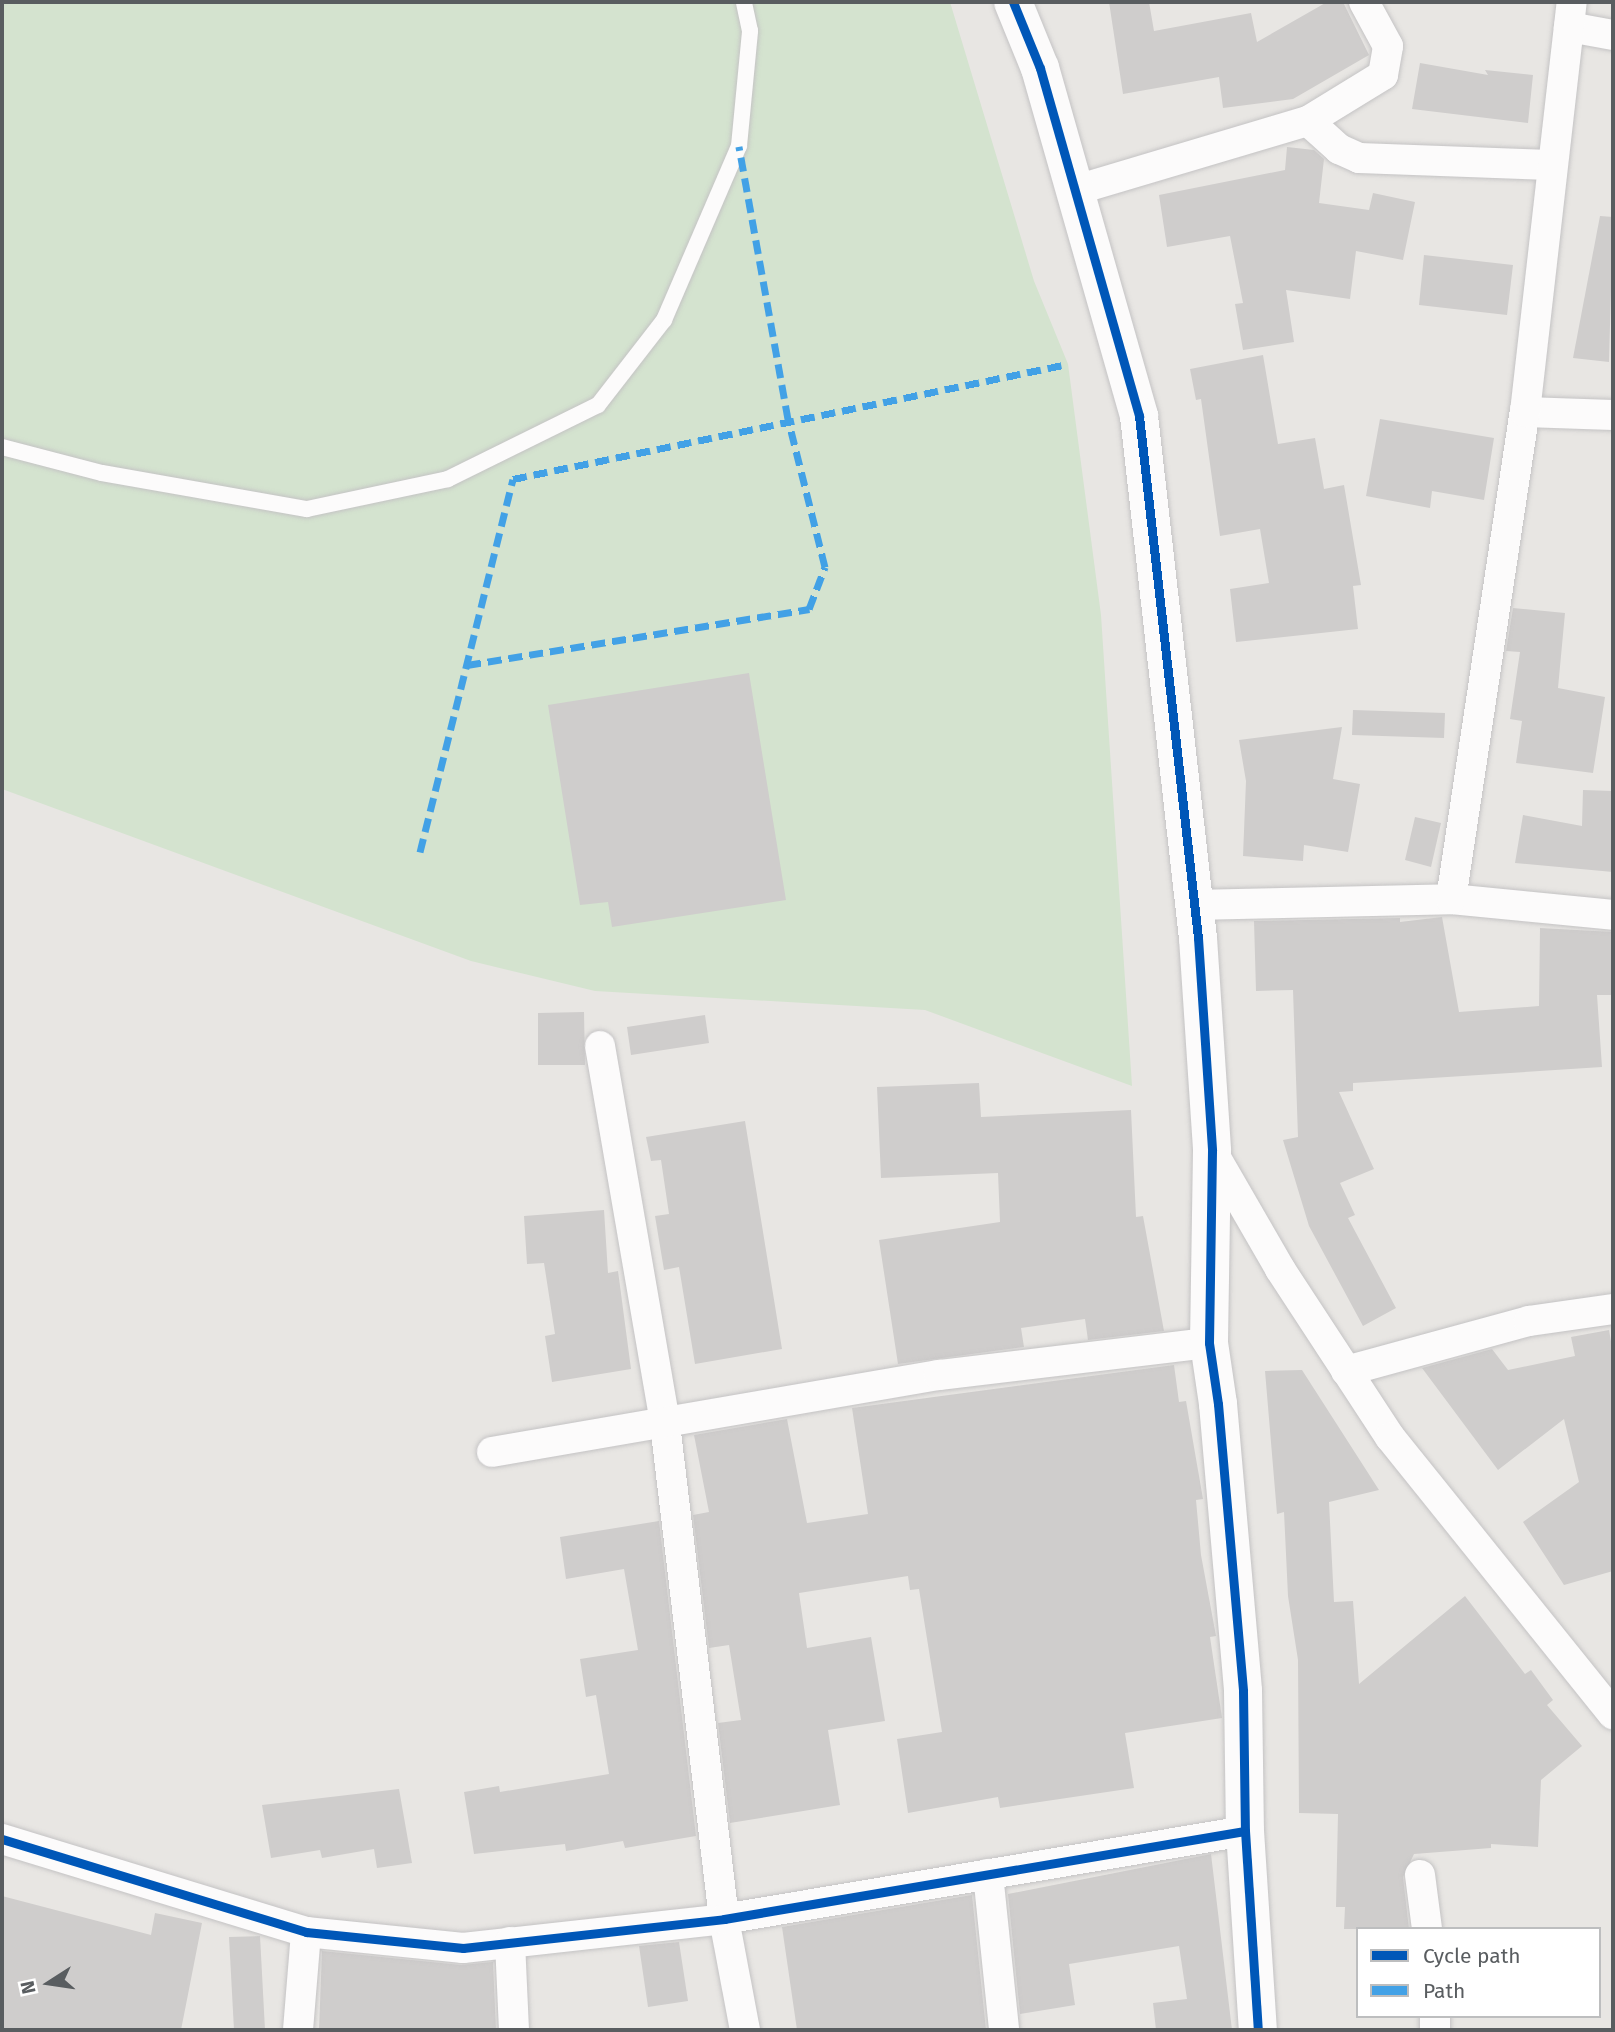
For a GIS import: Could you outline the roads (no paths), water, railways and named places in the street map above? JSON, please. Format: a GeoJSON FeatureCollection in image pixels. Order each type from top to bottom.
{"type":"FeatureCollection","features":[{"type":"Feature","properties":{"kind":"street"},"geometry":{"type":"LineString","coordinates":[[1013,2],[1040,68],[1139,416],[1194,905],[1212,1150],[1209,1343],[1218,1404],[1243,1691],[1245,1831],[1258,2030]]}},
{"type":"Feature","properties":{"kind":"street"},"geometry":{"type":"LineString","coordinates":[[1076,190],[1308,121],[1383,75],[1388,46],[1364,2]]}},
{"type":"Feature","properties":{"kind":"street"},"geometry":{"type":"LineString","coordinates":[[1451,899],[1525,412],[1550,165],[1571,14],[1613,34]]}},
{"type":"Feature","properties":{"kind":"street"},"geometry":{"type":"LineString","coordinates":[[1308,121],[1339,149],[1359,158],[1550,165]]}},
{"type":"Feature","properties":{"kind":"street"},"geometry":{"type":"LineString","coordinates":[[1525,412],[1613,415]]}},
{"type":"Feature","properties":{"kind":"street"},"geometry":{"type":"LineString","coordinates":[[1194,905],[1451,899],[1613,915]]}},
{"type":"Feature","properties":{"kind":"street"},"geometry":{"type":"LineString","coordinates":[[600,1046],[665,1424],[724,1919],[745,2030]]}},
{"type":"Feature","properties":{"kind":"street"},"geometry":{"type":"LineString","coordinates":[[1212,1150],[1280,1269],[1390,1437],[1613,1714]]}},
{"type":"Feature","properties":{"kind":"street"},"geometry":{"type":"LineString","coordinates":[[1346,1371],[1529,1321],[1613,1309]]}},
{"type":"Feature","properties":{"kind":"street"},"geometry":{"type":"LineString","coordinates":[[492,1452],[939,1375],[1209,1343]]}},
{"type":"Feature","properties":{"kind":"street"},"geometry":{"type":"LineString","coordinates":[[2,1839],[306,1931],[463,1948],[724,1919],[1245,1831]]}},
{"type":"Feature","properties":{"kind":"street"},"geometry":{"type":"LineString","coordinates":[[988,1874],[1004,2030]]}},
{"type":"Feature","properties":{"kind":"street"},"geometry":{"type":"LineString","coordinates":[[1420,1875],[1427,1927]]}},
{"type":"Feature","properties":{"kind":"street"},"geometry":{"type":"LineString","coordinates":[[298,2030],[306,1931]]}},
{"type":"Feature","properties":{"kind":"street"},"geometry":{"type":"LineString","coordinates":[[510,1942],[514,2030]]}},
{"type":"Feature","properties":{"kind":"lane"},"geometry":{"type":"LineString","coordinates":[[2,447],[102,473],[307,509],[448,479],[598,405],[664,320],[739,146],[750,31],[744,2]]}}]}
